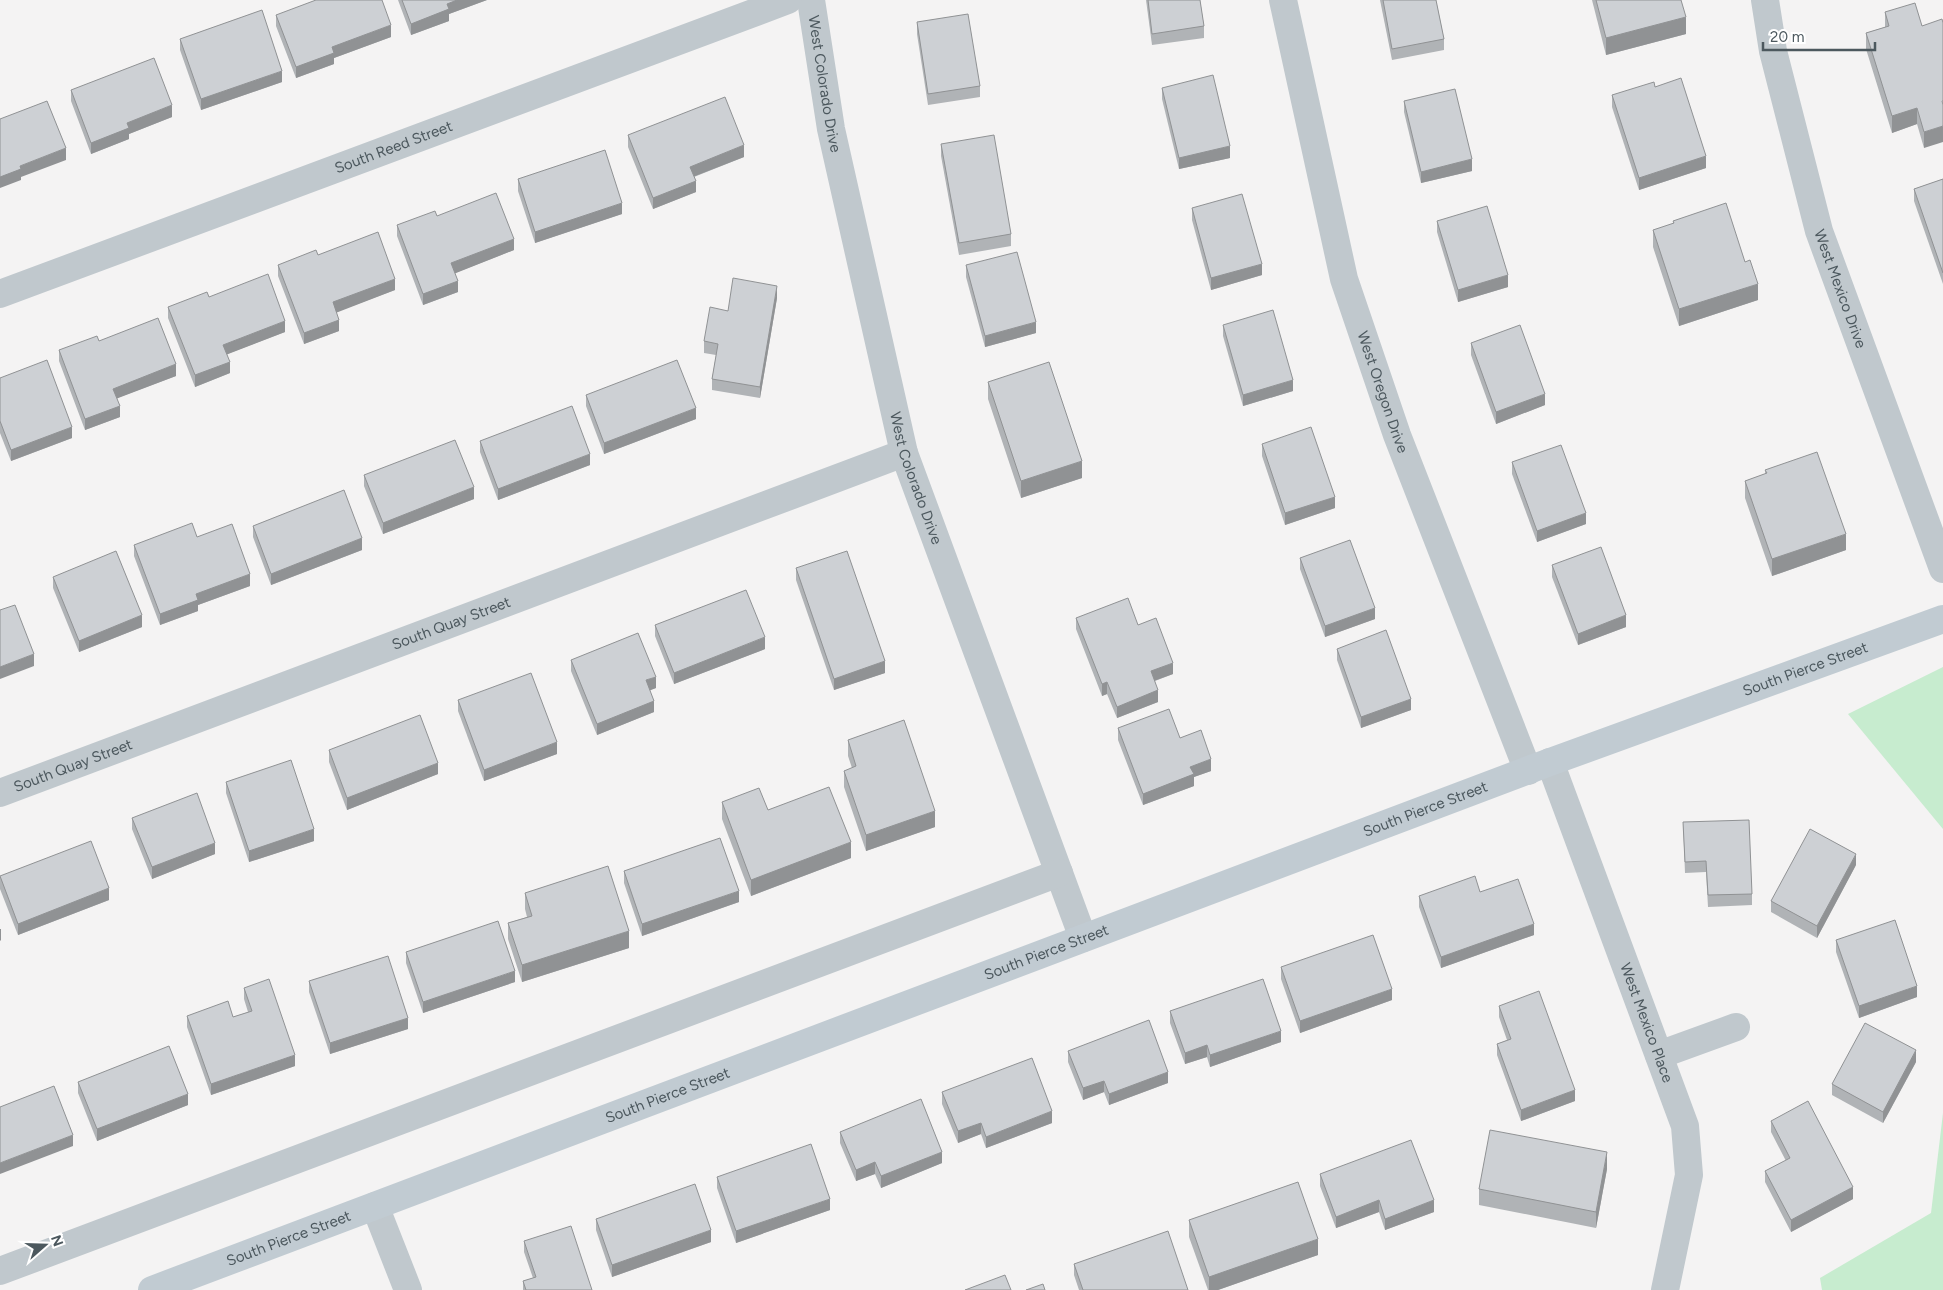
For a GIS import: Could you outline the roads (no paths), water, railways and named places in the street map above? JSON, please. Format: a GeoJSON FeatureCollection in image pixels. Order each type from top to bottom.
{"type":"FeatureCollection","features":[{"type":"Feature","properties":{"kind":"street","name":"South Reed Street"},"geometry":{"type":"LineString","coordinates":[[0,294],[788,0]]}},
{"type":"Feature","properties":{"kind":"street","name":"West Colorado Drive"},"geometry":{"type":"LineString","coordinates":[[811,0],[831,129],[904,454],[1083,938]]}},
{"type":"Feature","properties":{"kind":"street","name":"West Oregon Drive"},"geometry":{"type":"LineString","coordinates":[[1283,0],[1344,278],[1397,435],[1539,766]]}},
{"type":"Feature","properties":{"kind":"street","name":"West Mexico Drive"},"geometry":{"type":"LineString","coordinates":[[1765,0],[1774,51],[1819,231],[1943,569]]}},
{"type":"Feature","properties":{"kind":"street","name":"South Quay Street"},"geometry":{"type":"LineString","coordinates":[[0,794],[904,454]]}},
{"type":"Feature","properties":{"kind":"street","name":"South Pierce Street"},"geometry":{"type":"LineString","coordinates":[[152,1290],[1539,766],[1943,619]]}},
{"type":"Feature","properties":{"kind":"street","name":"West Mexico Place"},"geometry":{"type":"LineString","coordinates":[[1539,766],[1659,1055],[1686,1126],[1689,1175],[1665,1290]]}},
{"type":"Feature","properties":{"kind":"street"},"geometry":{"type":"LineString","coordinates":[[0,1271],[1059,874]]}},
{"type":"Feature","properties":{"kind":"street"},"geometry":{"type":"LineString","coordinates":[[1659,1055],[1736,1027]]}},
{"type":"Feature","properties":{"kind":"street"},"geometry":{"type":"LineString","coordinates":[[375,1206],[408,1290]]}}]}
